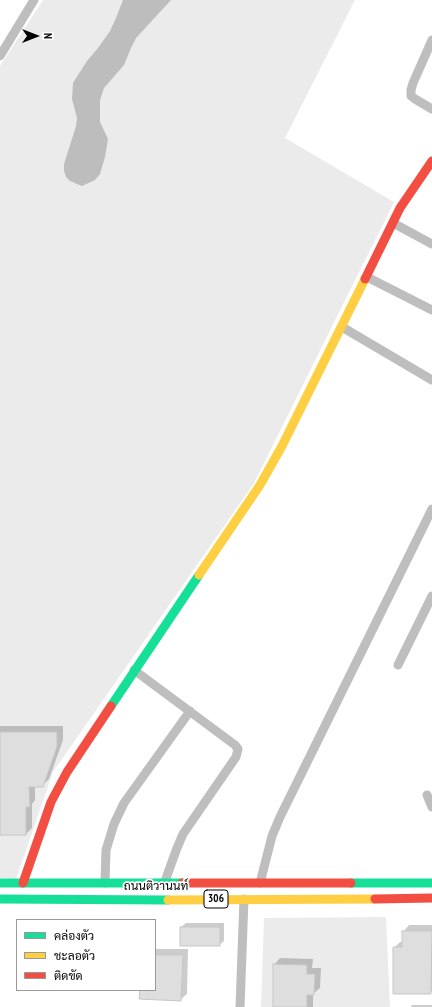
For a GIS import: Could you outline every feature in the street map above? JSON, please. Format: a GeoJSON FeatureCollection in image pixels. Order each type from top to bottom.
{"type":"FeatureCollection","features":[{"type":"Feature","properties":{"kind":"main road"},"geometry":{"type":"LineString","coordinates":[[23,883],[51,802],[68,772],[134,670],[260,485],[282,446],[400,208],[431,165]]}},
{"type":"Feature","properties":{"kind":"main road","name":"ถนนติวานนท์"},"geometry":{"type":"LineString","coordinates":[[0,883],[164,884],[432,882]]}},
{"type":"Feature","properties":{"kind":"main road"},"geometry":{"type":"LineString","coordinates":[[244,883],[244,899]]}},
{"type":"Feature","properties":{"kind":"main road"},"geometry":{"type":"LineString","coordinates":[[260,883],[260,900]]}},
{"type":"Feature","properties":{"kind":"main road","name":"ถนนติวานนท์"},"geometry":{"type":"LineString","coordinates":[[0,899],[260,900],[432,898]]}},
{"type":"Feature","properties":{"kind":"street"},"geometry":{"type":"LineString","coordinates":[[0,56],[34,0]]}},
{"type":"Feature","properties":{"kind":"street"},"geometry":{"type":"LineString","coordinates":[[432,40],[411,90],[411,96],[415,100],[432,109]]}},
{"type":"Feature","properties":{"kind":"street"},"geometry":{"type":"LineString","coordinates":[[393,223],[432,244]]}},
{"type":"Feature","properties":{"kind":"street"},"geometry":{"type":"LineString","coordinates":[[367,277],[432,310]]}},
{"type":"Feature","properties":{"kind":"street"},"geometry":{"type":"LineString","coordinates":[[342,327],[432,380]]}},
{"type":"Feature","properties":{"kind":"street"},"geometry":{"type":"LineString","coordinates":[[260,883],[272,836],[280,817],[432,509]]}},
{"type":"Feature","properties":{"kind":"street"},"geometry":{"type":"LineString","coordinates":[[398,665],[432,596]]}},
{"type":"Feature","properties":{"kind":"street"},"geometry":{"type":"LineString","coordinates":[[134,670],[236,745],[238,749],[238,753],[183,834],[164,884]]}},
{"type":"Feature","properties":{"kind":"street"},"geometry":{"type":"LineString","coordinates":[[105,883],[106,850],[114,824],[124,803],[190,711]]}},
{"type":"Feature","properties":{"kind":"street"},"geometry":{"type":"LineString","coordinates":[[427,795],[432,807]]}},
{"type":"Feature","properties":{"kind":"street"},"geometry":{"type":"LineString","coordinates":[[240,1007],[244,899]]}},
{"type":"Feature","properties":{"kind":"shaded area"},"geometry":{"type":"Polygon","coordinates":[[[43,0],[355,0],[285,138],[394,202],[254,483],[53,772],[16,879],[0,878],[0,66],[43,0]]]}},
{"type":"Feature","properties":{"kind":"shaded area"},"geometry":{"type":"Polygon","coordinates":[[[123,0],[171,0],[136,38],[124,65],[104,88],[100,100],[100,122],[108,139],[105,157],[100,174],[95,180],[82,186],[70,181],[66,177],[64,171],[64,164],[76,126],[77,118],[72,99],[73,83],[87,61],[110,31],[123,0]]]}},
{"type":"Feature","properties":{"kind":"shaded area"},"geometry":{"type":"Polygon","coordinates":[[[386,917],[390,1007],[261,1007],[264,918],[386,917]]]}},
{"type":"Feature","properties":{"kind":"building"},"geometry":{"type":"Polygon","coordinates":[[[0,732],[57,732],[57,747],[43,787],[29,787],[30,807],[26,807],[26,835],[0,835],[0,732]]]}},
{"type":"Feature","properties":{"kind":"building"},"geometry":{"type":"Polygon","coordinates":[[[180,927],[220,927],[220,946],[180,946],[180,927]]]}},
{"type":"Feature","properties":{"kind":"building"},"geometry":{"type":"Polygon","coordinates":[[[402,931],[432,931],[431,994],[393,994],[393,947],[402,947],[402,931]]]}},
{"type":"Feature","properties":{"kind":"building"},"geometry":{"type":"Polygon","coordinates":[[[156,955],[183,955],[181,1001],[139,999],[140,991],[156,991],[156,955]]]}},
{"type":"Feature","properties":{"kind":"building"},"geometry":{"type":"Polygon","coordinates":[[[273,964],[307,965],[307,974],[315,974],[314,995],[307,995],[307,1007],[273,1007],[273,964]]]}},
{"type":"Feature","properties":{"kind":"traffic: fast"},"geometry":{"type":"LineString","coordinates":[[111,706],[199,575]]}},
{"type":"Feature","properties":{"kind":"traffic: fast"},"geometry":{"type":"LineString","coordinates":[[0,883],[182,883]]}},
{"type":"Feature","properties":{"kind":"traffic: fast"},"geometry":{"type":"LineString","coordinates":[[351,883],[432,883]]}},
{"type":"Feature","properties":{"kind":"traffic: fast"},"geometry":{"type":"LineString","coordinates":[[0,899],[168,900]]}},
{"type":"Feature","properties":{"kind":"traffic: slow"},"geometry":{"type":"LineString","coordinates":[[199,575],[260,485],[282,446],[365,279]]}},
{"type":"Feature","properties":{"kind":"traffic: slow"},"geometry":{"type":"LineString","coordinates":[[168,900],[375,899]]}},
{"type":"Feature","properties":{"kind":"traffic: jam"},"geometry":{"type":"LineString","coordinates":[[365,279],[400,208],[432,161]]}},
{"type":"Feature","properties":{"kind":"traffic: jam"},"geometry":{"type":"LineString","coordinates":[[23,883],[51,802],[67,772],[111,706]]}},
{"type":"Feature","properties":{"kind":"traffic: jam"},"geometry":{"type":"LineString","coordinates":[[182,883],[351,883]]}},
{"type":"Feature","properties":{"kind":"traffic: jam"},"geometry":{"type":"LineString","coordinates":[[375,899],[432,898]]}}]}
